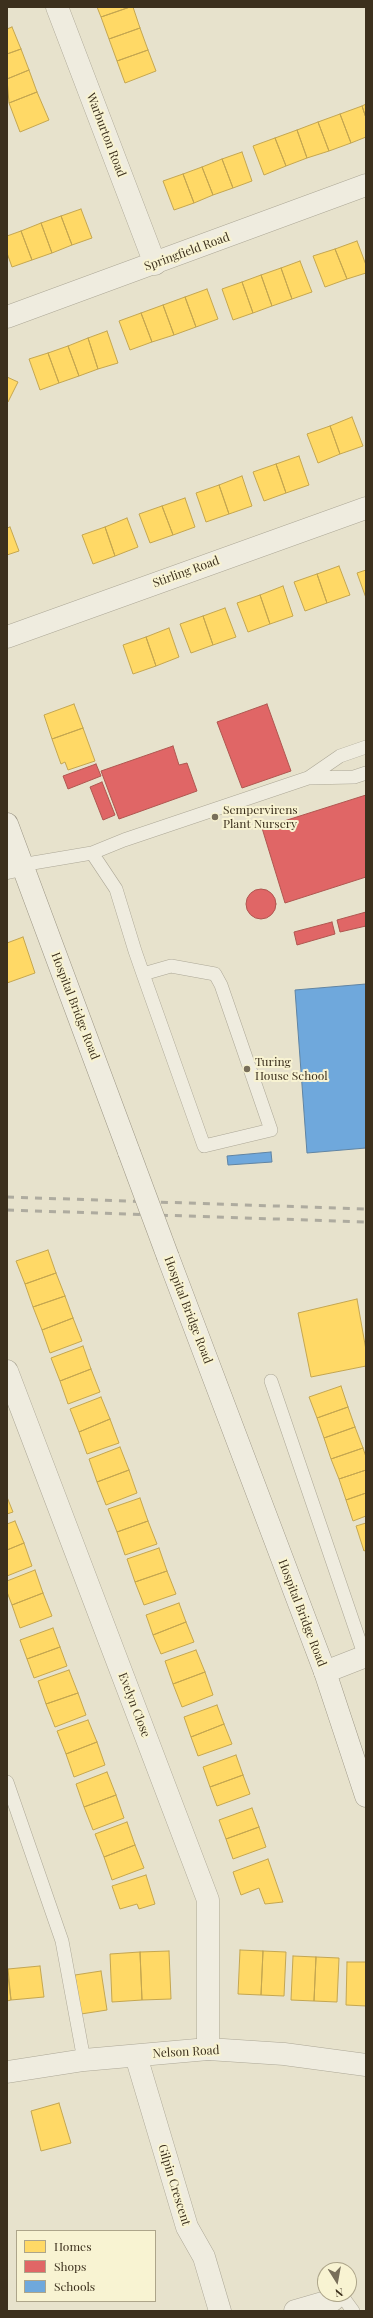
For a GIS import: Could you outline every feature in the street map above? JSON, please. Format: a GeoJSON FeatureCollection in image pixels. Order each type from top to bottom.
{"type":"FeatureCollection","features":[{"type":"Feature","properties":{"kind":"street","name":"Warburton Road"},"geometry":{"type":"LineString","coordinates":[[57,7],[155,264]]}},
{"type":"Feature","properties":{"kind":"street","name":"Springfield Road"},"geometry":{"type":"LineString","coordinates":[[7,317],[155,264],[366,185]]}},
{"type":"Feature","properties":{"kind":"street","name":"Stirling Road"},"geometry":{"type":"LineString","coordinates":[[7,637],[366,508]]}},
{"type":"Feature","properties":{"kind":"street","name":"Hospital Bridge Road"},"geometry":{"type":"LineString","coordinates":[[7,824],[14,866],[129,1152],[324,1672],[366,1796]]}},
{"type":"Feature","properties":{"kind":"street","name":"Evelyn Close"},"geometry":{"type":"LineString","coordinates":[[7,1371],[208,1900],[208,2049]]}},
{"type":"Feature","properties":{"kind":"street"},"geometry":{"type":"LineString","coordinates":[[324,1672],[366,1657]]}},
{"type":"Feature","properties":{"kind":"street","name":"Nelson Road"},"geometry":{"type":"LineString","coordinates":[[7,2072],[84,2060],[208,2049],[284,2054],[366,2065]]}},
{"type":"Feature","properties":{"kind":"street","name":"Gilpin Crescent"},"geometry":{"type":"LineString","coordinates":[[136,2056],[187,2227],[204,2257],[220,2311]]}},
{"type":"Feature","properties":{"kind":"street"},"geometry":{"type":"LineString","coordinates":[[294,2311],[326,2302]]}},
{"type":"Feature","properties":{"kind":"lane"},"geometry":{"type":"LineString","coordinates":[[14,866],[92,853],[124,840],[308,778],[340,756],[366,747]]}},
{"type":"Feature","properties":{"kind":"lane"},"geometry":{"type":"LineString","coordinates":[[308,778],[354,777],[366,773]]}},
{"type":"Feature","properties":{"kind":"lane"},"geometry":{"type":"LineString","coordinates":[[92,853],[116,889],[143,974],[204,1146],[271,1130],[221,985],[215,974],[171,966],[143,974]]}},
{"type":"Feature","properties":{"kind":"lane"},"geometry":{"type":"LineString","coordinates":[[271,1381],[366,1657]]}},
{"type":"Feature","properties":{"kind":"lane"},"geometry":{"type":"LineString","coordinates":[[7,1782],[62,1941],[84,2060]]}},
{"type":"Feature","properties":{"kind":"lane"},"geometry":{"type":"LineString","coordinates":[[346,2302],[353,2311]]}},
{"type":"Feature","properties":{"kind":"building: Homes"},"geometry":{"type":"Polygon","coordinates":[[[97,7],[130,7],[101,17],[97,7]]]}},
{"type":"Feature","properties":{"kind":"building: Homes"},"geometry":{"type":"Polygon","coordinates":[[[133,7],[140,28],[109,39],[101,17],[133,7]]]}},
{"type":"Feature","properties":{"kind":"building: Homes"},"geometry":{"type":"Polygon","coordinates":[[[12,27],[21,49],[7,54],[7,29],[12,27]]]}},
{"type":"Feature","properties":{"kind":"building: Homes"},"geometry":{"type":"Polygon","coordinates":[[[140,28],[148,50],[117,61],[109,39],[140,28]]]}},
{"type":"Feature","properties":{"kind":"building: Homes"},"geometry":{"type":"Polygon","coordinates":[[[21,49],[29,70],[7,79],[7,54],[21,49]]]}},
{"type":"Feature","properties":{"kind":"building: Homes"},"geometry":{"type":"Polygon","coordinates":[[[148,50],[156,71],[125,83],[117,61],[148,50]]]}},
{"type":"Feature","properties":{"kind":"building: Homes"},"geometry":{"type":"Polygon","coordinates":[[[29,70],[37,92],[9,103],[7,79],[29,70]]]}},
{"type":"Feature","properties":{"kind":"building: Homes"},"geometry":{"type":"Polygon","coordinates":[[[37,92],[49,120],[20,132],[9,103],[37,92]]]}},
{"type":"Feature","properties":{"kind":"building: Homes"},"geometry":{"type":"Polygon","coordinates":[[[366,104],[366,118],[362,106],[366,104]]]}},
{"type":"Feature","properties":{"kind":"building: Homes"},"geometry":{"type":"Polygon","coordinates":[[[362,106],[366,118],[366,137],[351,143],[340,114],[362,106]]]}},
{"type":"Feature","properties":{"kind":"building: Homes"},"geometry":{"type":"Polygon","coordinates":[[[340,114],[351,143],[329,151],[318,122],[340,114]]]}},
{"type":"Feature","properties":{"kind":"building: Homes"},"geometry":{"type":"Polygon","coordinates":[[[318,122],[329,151],[307,158],[297,130],[318,122]]]}},
{"type":"Feature","properties":{"kind":"building: Homes"},"geometry":{"type":"Polygon","coordinates":[[[297,130],[307,158],[286,166],[275,138],[297,130]]]}},
{"type":"Feature","properties":{"kind":"building: Homes"},"geometry":{"type":"Polygon","coordinates":[[[275,138],[286,166],[264,175],[253,146],[275,138]]]}},
{"type":"Feature","properties":{"kind":"building: Homes"},"geometry":{"type":"Polygon","coordinates":[[[242,152],[252,181],[233,188],[222,159],[242,152]]]}},
{"type":"Feature","properties":{"kind":"building: Homes"},"geometry":{"type":"Polygon","coordinates":[[[222,159],[233,188],[213,195],[202,167],[222,159]]]}},
{"type":"Feature","properties":{"kind":"building: Homes"},"geometry":{"type":"Polygon","coordinates":[[[202,167],[213,195],[194,203],[183,174],[202,167]]]}},
{"type":"Feature","properties":{"kind":"building: Homes"},"geometry":{"type":"Polygon","coordinates":[[[183,174],[194,203],[174,210],[163,181],[183,174]]]}},
{"type":"Feature","properties":{"kind":"building: Homes"},"geometry":{"type":"Polygon","coordinates":[[[81,209],[92,238],[72,245],[61,216],[81,209]]]}},
{"type":"Feature","properties":{"kind":"building: Homes"},"geometry":{"type":"Polygon","coordinates":[[[61,216],[72,245],[52,253],[41,223],[61,216]]]}},
{"type":"Feature","properties":{"kind":"building: Homes"},"geometry":{"type":"Polygon","coordinates":[[[41,223],[52,253],[32,260],[21,231],[41,223]]]}},
{"type":"Feature","properties":{"kind":"building: Homes"},"geometry":{"type":"Polygon","coordinates":[[[21,231],[32,260],[12,267],[7,253],[7,236],[21,231]]]}},
{"type":"Feature","properties":{"kind":"building: Homes"},"geometry":{"type":"Polygon","coordinates":[[[357,241],[366,265],[366,273],[347,279],[335,249],[357,241]]]}},
{"type":"Feature","properties":{"kind":"building: Homes"},"geometry":{"type":"Polygon","coordinates":[[[335,249],[347,279],[325,287],[313,256],[335,249]]]}},
{"type":"Feature","properties":{"kind":"building: Homes"},"geometry":{"type":"Polygon","coordinates":[[[300,261],[312,292],[292,299],[281,268],[300,261]]]}},
{"type":"Feature","properties":{"kind":"building: Homes"},"geometry":{"type":"Polygon","coordinates":[[[281,268],[292,299],[272,306],[261,275],[281,268]]]}},
{"type":"Feature","properties":{"kind":"building: Homes"},"geometry":{"type":"Polygon","coordinates":[[[261,275],[272,306],[253,313],[242,282],[261,275]]]}},
{"type":"Feature","properties":{"kind":"building: Homes"},"geometry":{"type":"Polygon","coordinates":[[[242,282],[253,313],[233,320],[222,289],[242,282]]]}},
{"type":"Feature","properties":{"kind":"building: Homes"},"geometry":{"type":"Polygon","coordinates":[[[207,289],[218,319],[196,327],[185,297],[207,289]]]}},
{"type":"Feature","properties":{"kind":"building: Homes"},"geometry":{"type":"Polygon","coordinates":[[[185,297],[196,327],[174,335],[163,305],[185,297]]]}},
{"type":"Feature","properties":{"kind":"building: Homes"},"geometry":{"type":"Polygon","coordinates":[[[163,305],[174,335],[152,342],[141,313],[163,305]]]}},
{"type":"Feature","properties":{"kind":"building: Homes"},"geometry":{"type":"Polygon","coordinates":[[[141,313],[152,342],[130,350],[119,321],[141,313]]]}},
{"type":"Feature","properties":{"kind":"building: Homes"},"geometry":{"type":"Polygon","coordinates":[[[107,331],[118,363],[98,369],[88,338],[107,331]]]}},
{"type":"Feature","properties":{"kind":"building: Homes"},"geometry":{"type":"Polygon","coordinates":[[[88,338],[98,369],[79,376],[68,346],[88,338]]]}},
{"type":"Feature","properties":{"kind":"building: Homes"},"geometry":{"type":"Polygon","coordinates":[[[68,346],[79,376],[59,383],[48,353],[68,346]]]}},
{"type":"Feature","properties":{"kind":"building: Homes"},"geometry":{"type":"Polygon","coordinates":[[[48,353],[59,383],[40,390],[29,359],[48,353]]]}},
{"type":"Feature","properties":{"kind":"building: Homes"},"geometry":{"type":"Polygon","coordinates":[[[7,377],[18,382],[8,402],[7,402],[7,377]]]}},
{"type":"Feature","properties":{"kind":"building: Homes"},"geometry":{"type":"Polygon","coordinates":[[[352,417],[363,446],[340,454],[330,426],[352,417]]]}},
{"type":"Feature","properties":{"kind":"building: Homes"},"geometry":{"type":"Polygon","coordinates":[[[330,426],[340,454],[318,463],[307,434],[330,426]]]}},
{"type":"Feature","properties":{"kind":"building: Homes"},"geometry":{"type":"Polygon","coordinates":[[[299,456],[309,485],[286,493],[276,464],[299,456]]]}},
{"type":"Feature","properties":{"kind":"building: Homes"},"geometry":{"type":"Polygon","coordinates":[[[276,464],[286,493],[264,501],[253,472],[276,464]]]}},
{"type":"Feature","properties":{"kind":"building: Homes"},"geometry":{"type":"Polygon","coordinates":[[[242,476],[252,506],[229,514],[219,485],[242,476]]]}},
{"type":"Feature","properties":{"kind":"building: Homes"},"geometry":{"type":"Polygon","coordinates":[[[219,485],[229,514],[206,522],[196,493],[219,485]]]}},
{"type":"Feature","properties":{"kind":"building: Homes"},"geometry":{"type":"Polygon","coordinates":[[[185,498],[195,527],[173,535],[162,506],[185,498]]]}},
{"type":"Feature","properties":{"kind":"building: Homes"},"geometry":{"type":"Polygon","coordinates":[[[162,506],[173,535],[150,543],[139,514],[162,506]]]}},
{"type":"Feature","properties":{"kind":"building: Homes"},"geometry":{"type":"Polygon","coordinates":[[[127,518],[138,547],[115,556],[105,527],[127,518]]]}},
{"type":"Feature","properties":{"kind":"building: Homes"},"geometry":{"type":"Polygon","coordinates":[[[10,527],[19,551],[7,555],[7,528],[10,527]]]}},
{"type":"Feature","properties":{"kind":"building: Homes"},"geometry":{"type":"Polygon","coordinates":[[[105,527],[115,556],[93,564],[82,535],[105,527]]]}},
{"type":"Feature","properties":{"kind":"building: Homes"},"geometry":{"type":"Polygon","coordinates":[[[339,566],[350,595],[327,603],[317,574],[339,566]]]}},
{"type":"Feature","properties":{"kind":"building: Homes"},"geometry":{"type":"Polygon","coordinates":[[[366,570],[366,598],[357,573],[366,570]]]}},
{"type":"Feature","properties":{"kind":"building: Homes"},"geometry":{"type":"Polygon","coordinates":[[[317,574],[327,603],[305,611],[294,582],[317,574]]]}},
{"type":"Feature","properties":{"kind":"building: Homes"},"geometry":{"type":"Polygon","coordinates":[[[283,586],[293,616],[270,624],[260,595],[283,586]]]}},
{"type":"Feature","properties":{"kind":"building: Homes"},"geometry":{"type":"Polygon","coordinates":[[[260,595],[270,624],[248,632],[237,603],[260,595]]]}},
{"type":"Feature","properties":{"kind":"building: Homes"},"geometry":{"type":"Polygon","coordinates":[[[225,608],[236,637],[213,645],[203,616],[225,608]]]}},
{"type":"Feature","properties":{"kind":"building: Homes"},"geometry":{"type":"Polygon","coordinates":[[[203,616],[213,645],[191,653],[180,624],[203,616]]]}},
{"type":"Feature","properties":{"kind":"building: Homes"},"geometry":{"type":"Polygon","coordinates":[[[169,628],[179,657],[156,666],[146,637],[169,628]]]}},
{"type":"Feature","properties":{"kind":"building: Homes"},"geometry":{"type":"Polygon","coordinates":[[[146,637],[156,666],[133,674],[123,645],[146,637]]]}},
{"type":"Feature","properties":{"kind":"building: Homes"},"geometry":{"type":"Polygon","coordinates":[[[74,704],[83,728],[52,739],[44,715],[74,704]]]}},
{"type":"Feature","properties":{"kind":"building: Homes"},"geometry":{"type":"Polygon","coordinates":[[[83,728],[95,761],[68,770],[65,762],[61,764],[52,739],[83,728]]]}},
{"type":"Feature","properties":{"kind":"building: Homes"},"geometry":{"type":"Polygon","coordinates":[[[23,937],[35,973],[7,983],[7,943],[23,937]]]}},
{"type":"Feature","properties":{"kind":"building: Homes"},"geometry":{"type":"Polygon","coordinates":[[[48,1250],[56,1273],[25,1284],[16,1261],[48,1250]]]}},
{"type":"Feature","properties":{"kind":"building: Homes"},"geometry":{"type":"Polygon","coordinates":[[[56,1273],[65,1296],[33,1307],[25,1284],[56,1273]]]}},
{"type":"Feature","properties":{"kind":"building: Homes"},"geometry":{"type":"Polygon","coordinates":[[[65,1296],[73,1318],[42,1330],[33,1307],[65,1296]]]}},
{"type":"Feature","properties":{"kind":"building: Homes"},"geometry":{"type":"Polygon","coordinates":[[[357,1299],[366,1350],[366,1366],[311,1377],[298,1313],[357,1299]]]}},
{"type":"Feature","properties":{"kind":"building: Homes"},"geometry":{"type":"Polygon","coordinates":[[[73,1318],[82,1341],[50,1353],[42,1330],[73,1318]]]}},
{"type":"Feature","properties":{"kind":"building: Homes"},"geometry":{"type":"Polygon","coordinates":[[[83,1346],[91,1369],[60,1381],[51,1358],[83,1346]]]}},
{"type":"Feature","properties":{"kind":"building: Homes"},"geometry":{"type":"Polygon","coordinates":[[[91,1369],[100,1392],[68,1404],[60,1381],[91,1369]]]}},
{"type":"Feature","properties":{"kind":"building: Homes"},"geometry":{"type":"Polygon","coordinates":[[[341,1386],[348,1407],[317,1418],[309,1397],[341,1386]]]}},
{"type":"Feature","properties":{"kind":"building: Homes"},"geometry":{"type":"Polygon","coordinates":[[[101,1397],[110,1419],[79,1432],[70,1409],[101,1397]]]}},
{"type":"Feature","properties":{"kind":"building: Homes"},"geometry":{"type":"Polygon","coordinates":[[[348,1407],[355,1427],[324,1438],[317,1418],[348,1407]]]}},
{"type":"Feature","properties":{"kind":"building: Homes"},"geometry":{"type":"Polygon","coordinates":[[[110,1419],[119,1443],[87,1454],[79,1432],[110,1419]]]}},
{"type":"Feature","properties":{"kind":"building: Homes"},"geometry":{"type":"Polygon","coordinates":[[[355,1427],[363,1448],[331,1459],[324,1438],[355,1427]]]}},
{"type":"Feature","properties":{"kind":"building: Homes"},"geometry":{"type":"Polygon","coordinates":[[[120,1447],[129,1470],[97,1482],[89,1459],[120,1447]]]}},
{"type":"Feature","properties":{"kind":"building: Homes"},"geometry":{"type":"Polygon","coordinates":[[[363,1448],[366,1457],[366,1470],[339,1479],[331,1459],[363,1448]]]}},
{"type":"Feature","properties":{"kind":"building: Homes"},"geometry":{"type":"Polygon","coordinates":[[[129,1470],[137,1493],[106,1505],[97,1482],[129,1470]]]}},
{"type":"Feature","properties":{"kind":"building: Homes"},"geometry":{"type":"Polygon","coordinates":[[[366,1470],[366,1493],[346,1500],[339,1479],[366,1470]]]}},
{"type":"Feature","properties":{"kind":"building: Homes"},"geometry":{"type":"Polygon","coordinates":[[[366,1493],[366,1516],[353,1521],[346,1500],[366,1493]]]}},
{"type":"Feature","properties":{"kind":"building: Homes"},"geometry":{"type":"Polygon","coordinates":[[[7,1497],[13,1512],[7,1514],[7,1497]]]}},
{"type":"Feature","properties":{"kind":"building: Homes"},"geometry":{"type":"Polygon","coordinates":[[[140,1498],[148,1521],[117,1532],[108,1509],[140,1498]]]}},
{"type":"Feature","properties":{"kind":"building: Homes"},"geometry":{"type":"Polygon","coordinates":[[[15,1521],[24,1543],[7,1550],[7,1524],[15,1521]]]}},
{"type":"Feature","properties":{"kind":"building: Homes"},"geometry":{"type":"Polygon","coordinates":[[[148,1521],[157,1544],[125,1555],[117,1532],[148,1521]]]}},
{"type":"Feature","properties":{"kind":"building: Homes"},"geometry":{"type":"Polygon","coordinates":[[[366,1523],[366,1550],[364,1551],[356,1526],[366,1523]]]}},
{"type":"Feature","properties":{"kind":"building: Homes"},"geometry":{"type":"Polygon","coordinates":[[[24,1543],[32,1566],[7,1576],[7,1550],[24,1543]]]}},
{"type":"Feature","properties":{"kind":"building: Homes"},"geometry":{"type":"Polygon","coordinates":[[[159,1548],[167,1571],[135,1582],[127,1559],[159,1548]]]}},
{"type":"Feature","properties":{"kind":"building: Homes"},"geometry":{"type":"Polygon","coordinates":[[[35,1570],[43,1593],[12,1605],[7,1592],[7,1581],[35,1570]]]}},
{"type":"Feature","properties":{"kind":"building: Homes"},"geometry":{"type":"Polygon","coordinates":[[[167,1571],[176,1594],[144,1605],[135,1582],[167,1571]]]}},
{"type":"Feature","properties":{"kind":"building: Homes"},"geometry":{"type":"Polygon","coordinates":[[[43,1593],[52,1616],[20,1628],[12,1605],[43,1593]]]}},
{"type":"Feature","properties":{"kind":"building: Homes"},"geometry":{"type":"Polygon","coordinates":[[[179,1603],[186,1622],[153,1635],[146,1615],[179,1603]]]}},
{"type":"Feature","properties":{"kind":"building: Homes"},"geometry":{"type":"Polygon","coordinates":[[[186,1622],[194,1642],[161,1654],[153,1635],[186,1622]]]}},
{"type":"Feature","properties":{"kind":"building: Homes"},"geometry":{"type":"Polygon","coordinates":[[[53,1628],[60,1647],[27,1659],[20,1640],[53,1628]]]}},
{"type":"Feature","properties":{"kind":"building: Homes"},"geometry":{"type":"Polygon","coordinates":[[[60,1647],[67,1666],[34,1678],[27,1659],[60,1647]]]}},
{"type":"Feature","properties":{"kind":"building: Homes"},"geometry":{"type":"Polygon","coordinates":[[[196,1650],[205,1672],[173,1684],[165,1661],[196,1650]]]}},
{"type":"Feature","properties":{"kind":"building: Homes"},"geometry":{"type":"Polygon","coordinates":[[[69,1670],[78,1693],[46,1704],[38,1681],[69,1670]]]}},
{"type":"Feature","properties":{"kind":"building: Homes"},"geometry":{"type":"Polygon","coordinates":[[[205,1672],[213,1695],[182,1707],[173,1684],[205,1672]]]}},
{"type":"Feature","properties":{"kind":"building: Homes"},"geometry":{"type":"Polygon","coordinates":[[[78,1693],[86,1715],[55,1727],[46,1704],[78,1693]]]}},
{"type":"Feature","properties":{"kind":"building: Homes"},"geometry":{"type":"Polygon","coordinates":[[[217,1705],[224,1724],[191,1737],[184,1717],[217,1705]]]}},
{"type":"Feature","properties":{"kind":"building: Homes"},"geometry":{"type":"Polygon","coordinates":[[[88,1720],[97,1742],[66,1754],[57,1731],[88,1720]]]}},
{"type":"Feature","properties":{"kind":"building: Homes"},"geometry":{"type":"Polygon","coordinates":[[[224,1724],[232,1744],[198,1756],[191,1737],[224,1724]]]}},
{"type":"Feature","properties":{"kind":"building: Homes"},"geometry":{"type":"Polygon","coordinates":[[[97,1742],[105,1765],[74,1777],[66,1754],[97,1742]]]}},
{"type":"Feature","properties":{"kind":"building: Homes"},"geometry":{"type":"Polygon","coordinates":[[[236,1755],[243,1775],[210,1787],[203,1767],[236,1755]]]}},
{"type":"Feature","properties":{"kind":"building: Homes"},"geometry":{"type":"Polygon","coordinates":[[[107,1772],[116,1795],[84,1807],[76,1784],[107,1772]]]}},
{"type":"Feature","properties":{"kind":"building: Homes"},"geometry":{"type":"Polygon","coordinates":[[[243,1775],[250,1794],[217,1806],[210,1787],[243,1775]]]}},
{"type":"Feature","properties":{"kind":"building: Homes"},"geometry":{"type":"Polygon","coordinates":[[[116,1795],[124,1818],[93,1830],[84,1807],[116,1795]]]}},
{"type":"Feature","properties":{"kind":"building: Homes"},"geometry":{"type":"Polygon","coordinates":[[[252,1808],[259,1827],[226,1839],[219,1820],[252,1808]]]}},
{"type":"Feature","properties":{"kind":"building: Homes"},"geometry":{"type":"Polygon","coordinates":[[[127,1822],[135,1845],[104,1857],[95,1834],[127,1822]]]}},
{"type":"Feature","properties":{"kind":"building: Homes"},"geometry":{"type":"Polygon","coordinates":[[[259,1827],[266,1847],[233,1859],[226,1839],[259,1827]]]}},
{"type":"Feature","properties":{"kind":"building: Homes"},"geometry":{"type":"Polygon","coordinates":[[[135,1845],[144,1868],[112,1880],[104,1857],[135,1845]]]}},
{"type":"Feature","properties":{"kind":"building: Homes"},"geometry":{"type":"Polygon","coordinates":[[[268,1859],[283,1902],[265,1904],[259,1888],[241,1895],[233,1872],[268,1859]]]}},
{"type":"Feature","properties":{"kind":"building: Homes"},"geometry":{"type":"Polygon","coordinates":[[[146,1875],[155,1904],[139,1909],[137,1904],[120,1909],[112,1886],[146,1875]]]}},
{"type":"Feature","properties":{"kind":"building: Homes"},"geometry":{"type":"Polygon","coordinates":[[[240,1950],[263,1951],[261,1995],[238,1994],[240,1950]]]}},
{"type":"Feature","properties":{"kind":"building: Homes"},"geometry":{"type":"Polygon","coordinates":[[[169,1951],[171,1999],[142,2000],[140,1952],[169,1951]]]}},
{"type":"Feature","properties":{"kind":"building: Homes"},"geometry":{"type":"Polygon","coordinates":[[[263,1951],[286,1952],[284,1996],[261,1995],[263,1951]]]}},
{"type":"Feature","properties":{"kind":"building: Homes"},"geometry":{"type":"Polygon","coordinates":[[[140,1952],[142,2000],[112,2002],[110,1954],[140,1952]]]}},
{"type":"Feature","properties":{"kind":"building: Homes"},"geometry":{"type":"Polygon","coordinates":[[[293,1956],[316,1957],[314,2001],[291,2000],[293,1956]]]}},
{"type":"Feature","properties":{"kind":"building: Homes"},"geometry":{"type":"Polygon","coordinates":[[[316,1957],[339,1958],[337,2002],[314,2001],[316,1957]]]}},
{"type":"Feature","properties":{"kind":"building: Homes"},"geometry":{"type":"Polygon","coordinates":[[[347,1962],[366,1962],[366,2006],[346,2005],[347,1962]]]}},
{"type":"Feature","properties":{"kind":"building: Homes"},"geometry":{"type":"Polygon","coordinates":[[[40,1966],[44,1997],[11,2000],[8,1969],[40,1966]]]}},
{"type":"Feature","properties":{"kind":"building: Homes"},"geometry":{"type":"Polygon","coordinates":[[[7,1969],[11,2000],[7,2001],[7,1969]]]}},
{"type":"Feature","properties":{"kind":"building: Homes"},"geometry":{"type":"Polygon","coordinates":[[[101,1971],[107,2010],[81,2014],[75,1975],[101,1971]]]}},
{"type":"Feature","properties":{"kind":"building: Homes"},"geometry":{"type":"Polygon","coordinates":[[[59,2103],[71,2143],[41,2151],[31,2111],[59,2103]]]}},
{"type":"Feature","properties":{"kind":"building: Shops"},"geometry":{"type":"Polygon","coordinates":[[[267,704],[291,771],[242,788],[217,722],[267,704]]]}},
{"type":"Feature","properties":{"kind":"building: Shops"},"geometry":{"type":"Polygon","coordinates":[[[173,746],[179,765],[187,763],[197,791],[119,819],[101,771],[173,746]]]}},
{"type":"Feature","properties":{"kind":"building: Shops"},"geometry":{"type":"Polygon","coordinates":[[[96,764],[101,776],[68,789],[63,776],[96,764]]]}},
{"type":"Feature","properties":{"kind":"building: Shops"},"geometry":{"type":"Polygon","coordinates":[[[102,782],[115,815],[103,820],[90,787],[102,782]]]}},
{"type":"Feature","properties":{"kind":"building: Shops"},"geometry":{"type":"Polygon","coordinates":[[[366,795],[366,877],[285,903],[262,828],[366,795]]]}},
{"type":"Feature","properties":{"kind":"building: Shops"},"geometry":{"type":"Polygon","coordinates":[[[261,889],[271,894],[276,904],[271,914],[261,919],[251,914],[246,904],[251,894],[261,889]]]}},
{"type":"Feature","properties":{"kind":"building: Shops"},"geometry":{"type":"Polygon","coordinates":[[[366,912],[366,926],[340,932],[337,920],[366,912]]]}},
{"type":"Feature","properties":{"kind":"building: Shops"},"geometry":{"type":"Polygon","coordinates":[[[332,922],[335,934],[297,945],[294,932],[332,922]]]}},
{"type":"Feature","properties":{"kind":"building: Schools","name":"Turing House School"},"geometry":{"type":"Polygon","coordinates":[[[366,984],[366,1148],[307,1153],[295,990],[366,984]]]}},
{"type":"Feature","properties":{"kind":"building: Schools"},"geometry":{"type":"Polygon","coordinates":[[[271,1152],[272,1162],[228,1165],[227,1156],[271,1152]]]}},
{"type":"Feature","properties":{"kind":"railway"},"geometry":{"type":"LineString","coordinates":[[7,1197],[366,1209]]}},
{"type":"Feature","properties":{"kind":"railway"},"geometry":{"type":"LineString","coordinates":[[7,1210],[366,1222]]}},
{"type":"Feature","properties":{"kind":"place","name":"Sempervirens Plant Nursery"},"geometry":{"type":"Point","coordinates":[215,817]}},
{"type":"Feature","properties":{"kind":"place","name":"Turing House School"},"geometry":{"type":"Point","coordinates":[247,1069]}}]}
